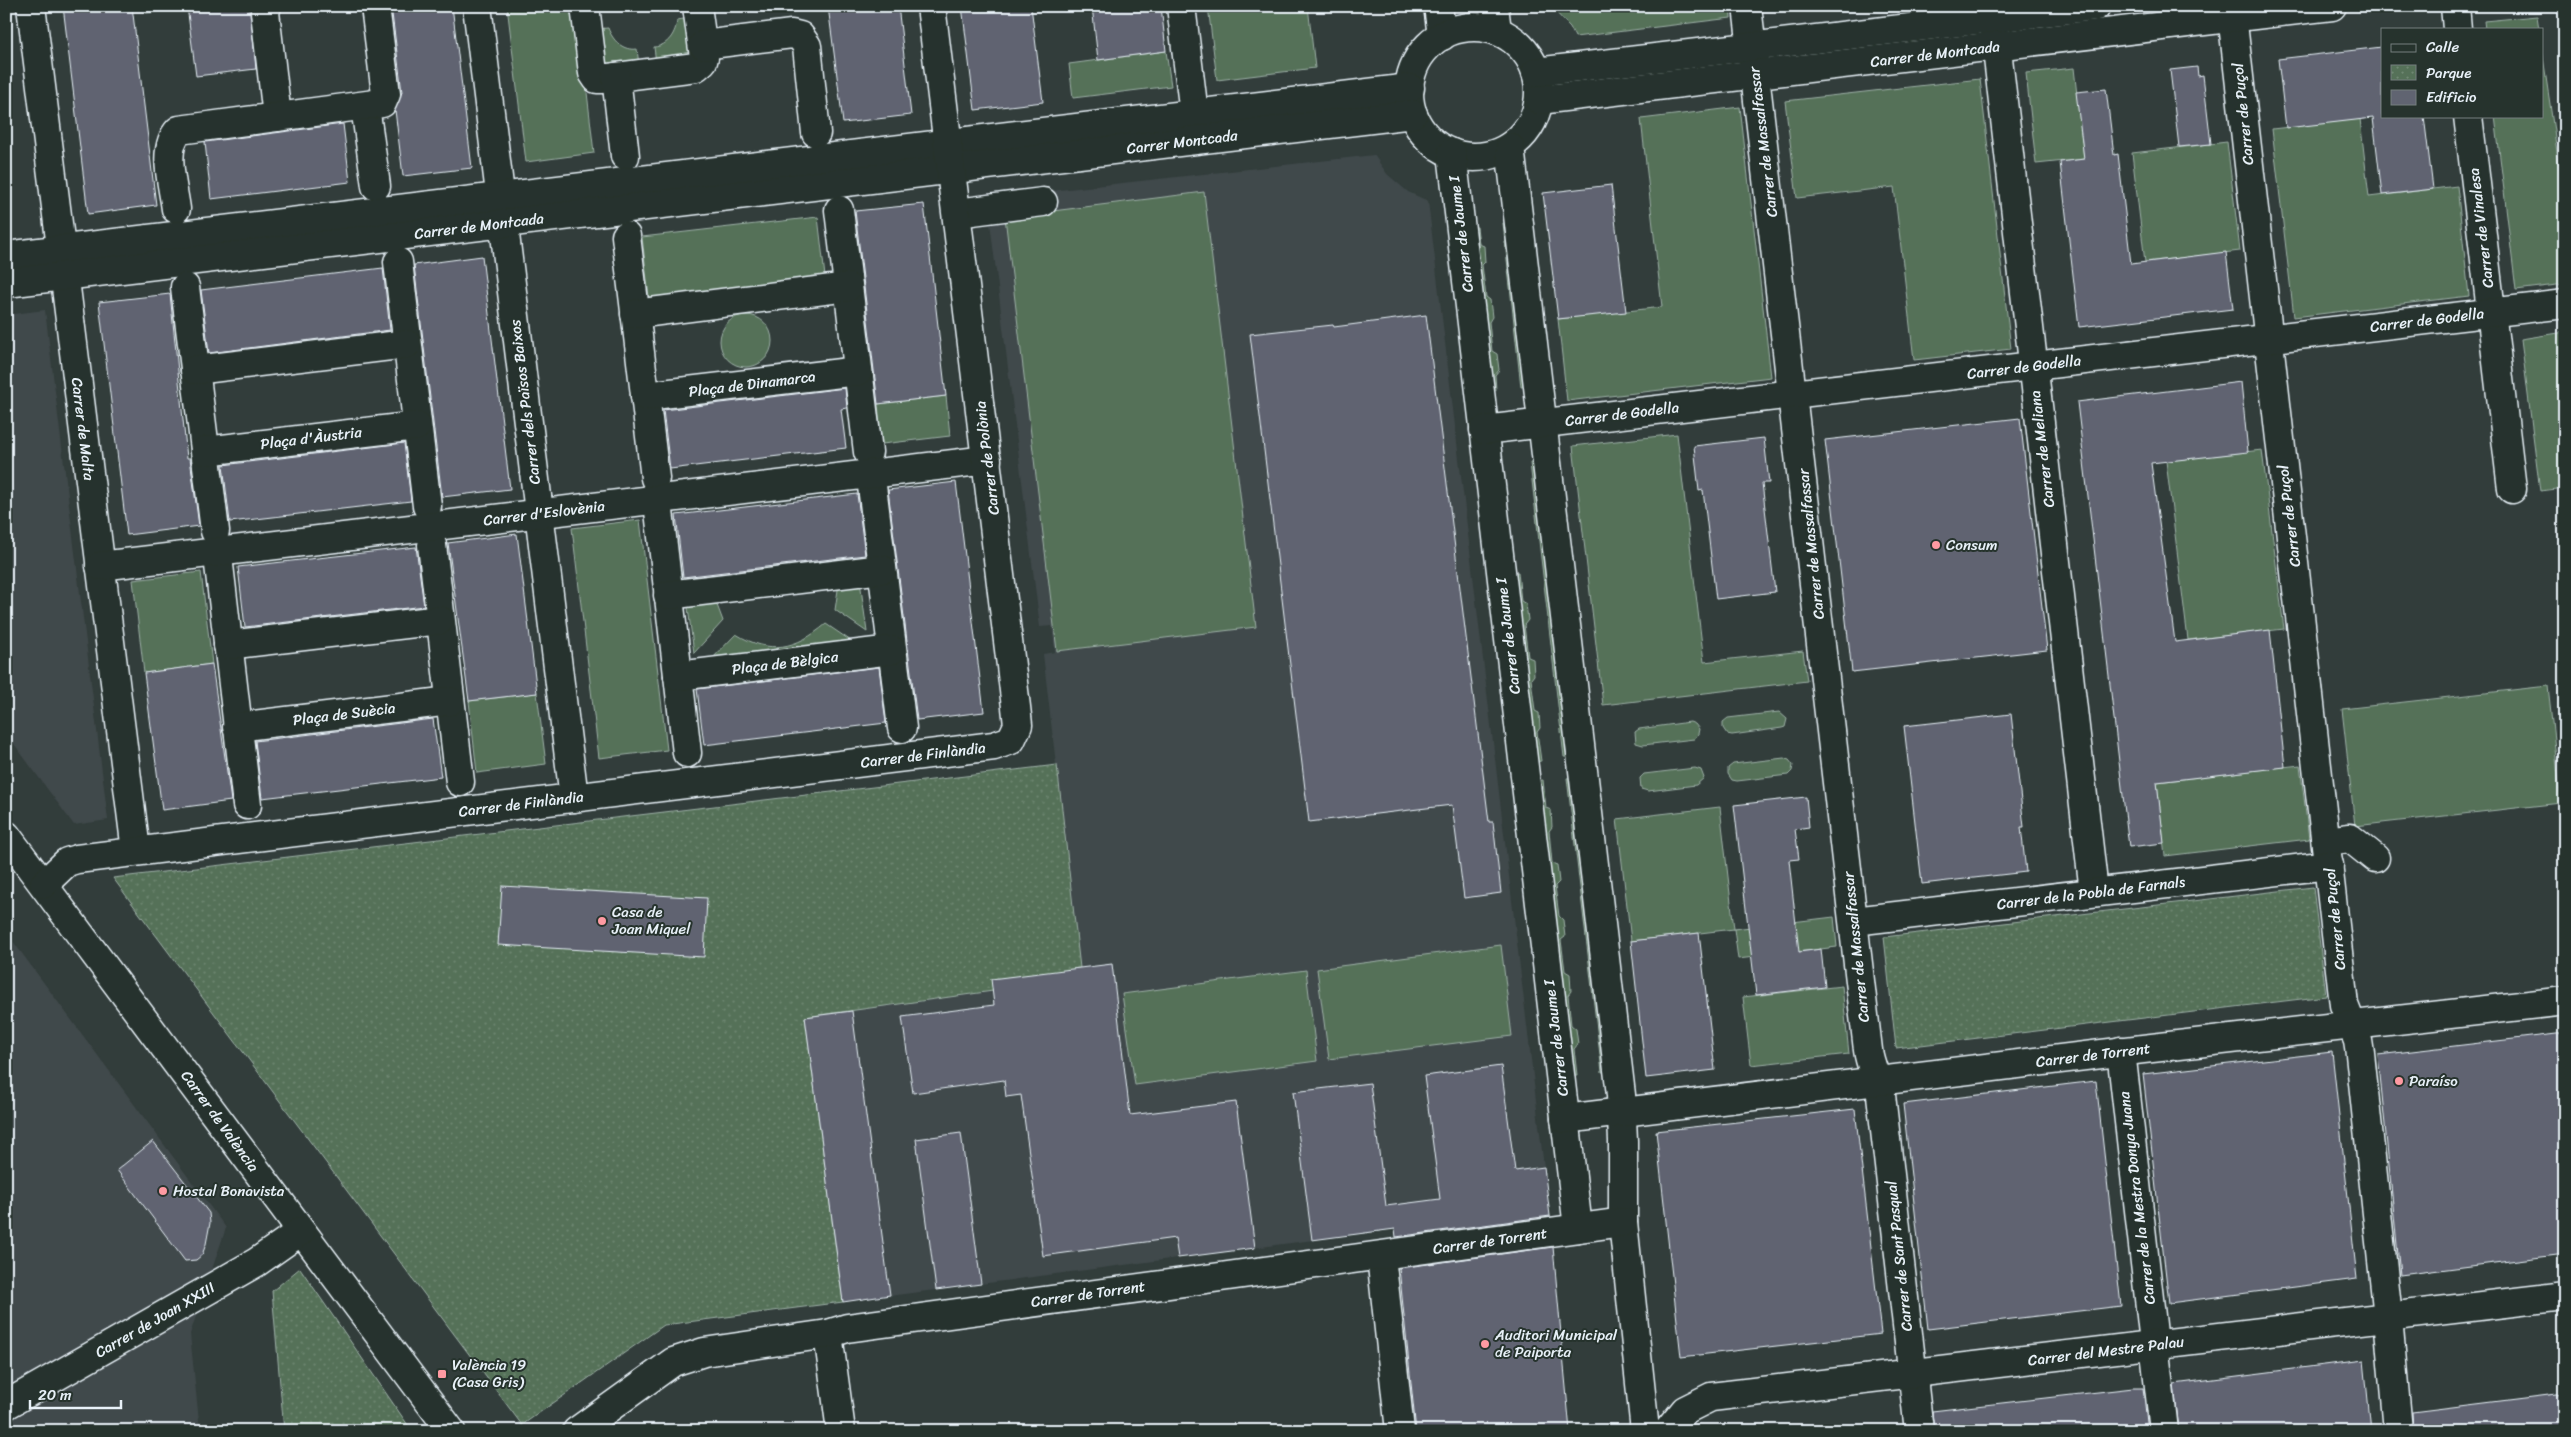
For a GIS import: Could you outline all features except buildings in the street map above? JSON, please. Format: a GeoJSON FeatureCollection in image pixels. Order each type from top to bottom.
{"type":"FeatureCollection","features":[{"type":"Feature","properties":{"kind":"street","name":"Carrer de Malta"},"geometry":{"type":"LineString","coordinates":[[31,6],[136,851]]}},
{"type":"Feature","properties":{"kind":"street"},"geometry":{"type":"LineString","coordinates":[[266,6],[265,12],[277,117]]}},
{"type":"Feature","properties":{"kind":"street"},"geometry":{"type":"LineString","coordinates":[[176,209],[169,148],[172,137],[179,130],[382,103],[386,94],[375,6]]}},
{"type":"Feature","properties":{"kind":"street","name":"Carrer dels Països Baixos"},"geometry":{"type":"LineString","coordinates":[[477,6],[574,798]]}},
{"type":"Feature","properties":{"kind":"street"},"geometry":{"type":"LineString","coordinates":[[585,6],[593,73],[597,79],[696,67],[703,61],[703,46],[697,6]]}},
{"type":"Feature","properties":{"kind":"street","name":"Carrer de Polònia"},"geometry":{"type":"LineString","coordinates":[[931,6],[1018,725],[1014,736],[1006,744]]}},
{"type":"Feature","properties":{"kind":"street"},"geometry":{"type":"LineString","coordinates":[[1181,6],[1194,114]]}},
{"type":"Feature","properties":{"kind":"street"},"geometry":{"type":"LineString","coordinates":[[1438,6],[1442,36]]}},
{"type":"Feature","properties":{"kind":"street","name":"Carrer de Massalfassar"},"geometry":{"type":"LineString","coordinates":[[1747,6],[1794,394],[1870,1063],[1878,1081]]}},
{"type":"Feature","properties":{"kind":"street","name":"Carrer de Montcada"},"geometry":{"type":"LineString","coordinates":[[1536,72],[1752,46],[1992,12],[2096,6]]}},
{"type":"Feature","properties":{"kind":"street","name":"Carrer de Montcada"},"geometry":{"type":"LineString","coordinates":[[1538,100],[1997,47],[2231,12],[2332,6]]}},
{"type":"Feature","properties":{"kind":"street"},"geometry":{"type":"LineString","coordinates":[[2455,6],[2457,28]]}},
{"type":"Feature","properties":{"kind":"street","name":"Carrer de Meliana"},"geometry":{"type":"LineString","coordinates":[[1992,12],[2094,892]]}},
{"type":"Feature","properties":{"kind":"street","name":"Carrer de Puçol"},"geometry":{"type":"LineString","coordinates":[[2231,12],[2344,1005],[2358,1041],[2360,1054],[2398,1431]]}},
{"type":"Feature","properties":{"kind":"street"},"geometry":{"type":"LineString","coordinates":[[1495,19],[1527,55],[1536,72],[1538,100],[1534,118],[1524,134],[1510,147],[1492,155],[1479,157],[1452,153],[1435,144],[1422,131],[1413,114],[1410,88],[1414,67],[1425,50],[1442,36],[1459,29],[1478,28],[1495,19]]}},
{"type":"Feature","properties":{"kind":"street"},"geometry":{"type":"LineString","coordinates":[[703,46],[792,34],[800,36],[807,46],[816,133]]}},
{"type":"Feature","properties":{"kind":"street"},"geometry":{"type":"LineString","coordinates":[[616,77],[625,156]]}},
{"type":"Feature","properties":{"kind":"street","name":"Carrer Montcada"},"geometry":{"type":"LineString","coordinates":[[950,156],[1194,114],[1410,88]]}},
{"type":"Feature","properties":{"kind":"street"},"geometry":{"type":"LineString","coordinates":[[365,106],[376,186]]}},
{"type":"Feature","properties":{"kind":"street","name":"Carrer Montcada"},"geometry":{"type":"LineString","coordinates":[[950,156],[1413,114]]}},
{"type":"Feature","properties":{"kind":"street","name":"Carrer de Vinalesa"},"geometry":{"type":"LineString","coordinates":[[2468,118],[2512,489]]}},
{"type":"Feature","properties":{"kind":"street"},"geometry":{"type":"LineString","coordinates":[[1510,147],[1544,423],[1622,1112],[1623,1222],[1645,1431]]}},
{"type":"Feature","properties":{"kind":"street","name":"Carrer de Jaume I"},"geometry":{"type":"LineString","coordinates":[[1452,153],[1578,1228]]}},
{"type":"Feature","properties":{"kind":"street","name":"Carrer de Montcada"},"geometry":{"type":"LineString","coordinates":[[6,283],[64,276],[502,210],[950,156]]}},
{"type":"Feature","properties":{"kind":"street"},"geometry":{"type":"LineString","coordinates":[[957,213],[1043,202]]}},
{"type":"Feature","properties":{"kind":"street","name":"Carrer de Montcada"},"geometry":{"type":"LineString","coordinates":[[6,256],[61,249],[502,210]]}},
{"type":"Feature","properties":{"kind":"street"},"geometry":{"type":"LineString","coordinates":[[838,210],[868,452]]}},
{"type":"Feature","properties":{"kind":"street"},"geometry":{"type":"LineString","coordinates":[[626,236],[654,478]]}},
{"type":"Feature","properties":{"kind":"street"},"geometry":{"type":"LineString","coordinates":[[398,262],[427,506]]}},
{"type":"Feature","properties":{"kind":"street"},"geometry":{"type":"LineString","coordinates":[[185,287],[214,531]]}},
{"type":"Feature","properties":{"kind":"street"},"geometry":{"type":"LineString","coordinates":[[635,314],[848,287]]}},
{"type":"Feature","properties":{"kind":"street","name":"Carrer de Godella"},"geometry":{"type":"LineString","coordinates":[[1484,430],[2565,304]]}},
{"type":"Feature","properties":{"kind":"street"},"geometry":{"type":"LineString","coordinates":[[195,370],[407,344]]}},
{"type":"Feature","properties":{"kind":"street","name":"Plaça de Dinamarca"},"geometry":{"type":"LineString","coordinates":[[645,396],[858,372]]}},
{"type":"Feature","properties":{"kind":"street","name":"Plaça d'Àustria"},"geometry":{"type":"LineString","coordinates":[[205,451],[417,426]]}},
{"type":"Feature","properties":{"kind":"street","name":"Carrer d'Eslovènia"},"geometry":{"type":"LineString","coordinates":[[100,566],[987,460]]}},
{"type":"Feature","properties":{"kind":"street"},"geometry":{"type":"LineString","coordinates":[[872,486],[902,728]]}},
{"type":"Feature","properties":{"kind":"street"},"geometry":{"type":"LineString","coordinates":[[659,510],[687,753]]}},
{"type":"Feature","properties":{"kind":"street"},"geometry":{"type":"LineString","coordinates":[[432,545],[460,782]]}},
{"type":"Feature","properties":{"kind":"street"},"geometry":{"type":"LineString","coordinates":[[219,565],[247,806]]}},
{"type":"Feature","properties":{"kind":"street"},"geometry":{"type":"LineString","coordinates":[[668,595],[882,569]]}},
{"type":"Feature","properties":{"kind":"street"},"geometry":{"type":"LineString","coordinates":[[228,645],[440,620]]}},
{"type":"Feature","properties":{"kind":"street","name":"Plaça de Bèlgica"},"geometry":{"type":"LineString","coordinates":[[678,676],[892,650]]}},
{"type":"Feature","properties":{"kind":"street","name":"Plaça de Suècia"},"geometry":{"type":"LineString","coordinates":[[238,726],[450,701]]}},
{"type":"Feature","properties":{"kind":"street","name":"Carrer de Finlàndia"},"geometry":{"type":"LineString","coordinates":[[44,884],[68,862],[136,851],[1006,744]]}},
{"type":"Feature","properties":{"kind":"street","name":"Carrer de la Pobla de Farnals"},"geometry":{"type":"LineString","coordinates":[[1854,921],[2094,892],[2328,853],[2350,838],[2375,858]]}},
{"type":"Feature","properties":{"kind":"street","name":"Carrer de València"},"geometry":{"type":"LineString","coordinates":[[8,841],[44,884],[451,1431]]}},
{"type":"Feature","properties":{"kind":"street","name":"Carrer de Torrent"},"geometry":{"type":"LineString","coordinates":[[1622,1112],[2121,1051],[2565,1001]]}},
{"type":"Feature","properties":{"kind":"street","name":"Carrer de la Mestra Donya Juana"},"geometry":{"type":"LineString","coordinates":[[2121,1051],[2164,1431]]}},
{"type":"Feature","properties":{"kind":"street","name":"Carrer de Sant Pasqual"},"geometry":{"type":"LineString","coordinates":[[1878,1081],[1919,1431]]}},
{"type":"Feature","properties":{"kind":"street"},"geometry":{"type":"LineString","coordinates":[[1565,1119],[1622,1112]]}},
{"type":"Feature","properties":{"kind":"street","name":"Carrer de Torrent"},"geometry":{"type":"LineString","coordinates":[[577,1431],[673,1362],[704,1352],[828,1334],[847,1328],[1052,1299],[1623,1222]]}},
{"type":"Feature","properties":{"kind":"street","name":"Carrer de Joan XXIII"},"geometry":{"type":"LineString","coordinates":[[6,1405],[257,1262],[301,1231]]}},
{"type":"Feature","properties":{"kind":"street"},"geometry":{"type":"LineString","coordinates":[[1381,1256],[1400,1431]]}},
{"type":"Feature","properties":{"kind":"street","name":"Carrer del Mestre Palau"},"geometry":{"type":"LineString","coordinates":[[1668,1431],[1684,1410],[1711,1397],[2562,1298]]}},
{"type":"Feature","properties":{"kind":"street"},"geometry":{"type":"LineString","coordinates":[[828,1334],[841,1431]]}},
{"type":"Feature","properties":{"kind":"shaded area"},"geometry":{"type":"Polygon","coordinates":[[[1374,155],[1387,174],[1408,192],[1428,201],[1549,1209],[843,1302],[805,1017],[992,991],[1080,968],[1043,654],[1055,652],[1052,626],[1040,627],[987,198],[1374,155]]]}},
{"type":"Feature","properties":{"kind":"shaded area"},"geometry":{"type":"Polygon","coordinates":[[[45,310],[108,820],[74,825],[6,733],[6,315],[45,310]]]}},
{"type":"Feature","properties":{"kind":"shaded area"},"geometry":{"type":"Polygon","coordinates":[[[6,932],[226,1228],[190,1334],[200,1431],[6,1431],[6,932]]]}},
{"type":"Feature","properties":{"kind":"green space"},"geometry":{"type":"Polygon","coordinates":[[[145,6],[174,6],[175,10],[146,13],[145,6]]]}},
{"type":"Feature","properties":{"kind":"green space"},"geometry":{"type":"Polygon","coordinates":[[[507,6],[577,6],[594,153],[526,162],[507,6]]]}},
{"type":"Feature","properties":{"kind":"green space"},"geometry":{"type":"Polygon","coordinates":[[[1208,6],[1308,6],[1315,68],[1217,80],[1208,6]]]}},
{"type":"Feature","properties":{"kind":"green space"},"geometry":{"type":"Polygon","coordinates":[[[1550,6],[1730,6],[1731,18],[1575,37],[1570,27],[1550,6]]]}},
{"type":"Feature","properties":{"kind":"green space"},"geometry":{"type":"Polygon","coordinates":[[[1776,6],[1828,6],[1776,12],[1776,6]]]}},
{"type":"Feature","properties":{"kind":"green space"},"geometry":{"type":"Polygon","coordinates":[[[2537,16],[2539,28],[2485,28],[2484,21],[2537,16]]]}},
{"type":"Feature","properties":{"kind":"green space"},"geometry":{"type":"Polygon","coordinates":[[[690,18],[695,59],[656,63],[654,47],[663,44],[670,38],[675,30],[677,20],[690,18]]]}},
{"type":"Feature","properties":{"kind":"green space"},"geometry":{"type":"Polygon","coordinates":[[[608,28],[613,37],[623,47],[637,49],[639,65],[600,70],[595,29],[608,28]]]}},
{"type":"Feature","properties":{"kind":"green space"},"geometry":{"type":"Polygon","coordinates":[[[1166,51],[1171,86],[1073,98],[1069,64],[1166,51]]]}},
{"type":"Feature","properties":{"kind":"green space"},"geometry":{"type":"Polygon","coordinates":[[[2544,64],[2565,206],[2565,284],[2516,290],[2495,118],[2544,118],[2544,64]]]}},
{"type":"Feature","properties":{"kind":"green space"},"geometry":{"type":"Polygon","coordinates":[[[2074,68],[2084,159],[2036,164],[2026,73],[2074,68]]]}},
{"type":"Feature","properties":{"kind":"green space"},"geometry":{"type":"Polygon","coordinates":[[[1980,79],[2011,349],[1914,360],[1894,187],[1797,198],[1785,101],[1980,79]]]}},
{"type":"Feature","properties":{"kind":"green space"},"geometry":{"type":"Polygon","coordinates":[[[1740,107],[1771,377],[1567,401],[1558,319],[1662,307],[1641,119],[1740,107]]]}},
{"type":"Feature","properties":{"kind":"green space"},"geometry":{"type":"Polygon","coordinates":[[[2360,119],[2369,197],[2457,186],[2469,296],[2294,317],[2272,129],[2360,119]]]}},
{"type":"Feature","properties":{"kind":"green space"},"geometry":{"type":"Polygon","coordinates":[[[2227,142],[2240,251],[2145,262],[2132,153],[2227,142]]]}},
{"type":"Feature","properties":{"kind":"green space"},"geometry":{"type":"Polygon","coordinates":[[[1204,192],[1256,627],[1057,651],[1005,217],[1204,192]]]}},
{"type":"Feature","properties":{"kind":"green space"},"geometry":{"type":"Polygon","coordinates":[[[818,217],[826,285],[650,305],[642,237],[818,217]]]}},
{"type":"Feature","properties":{"kind":"green space"},"geometry":{"type":"Polygon","coordinates":[[[1503,223],[1507,223],[1529,386],[1521,387],[1503,223]]]}},
{"type":"Feature","properties":{"kind":"green space"},"geometry":{"type":"Polygon","coordinates":[[[1474,227],[1477,227],[1479,244],[1484,246],[1485,262],[1482,265],[1486,297],[1490,300],[1492,317],[1489,322],[1492,351],[1497,354],[1499,370],[1495,375],[1496,390],[1489,391],[1474,227]]]}},
{"type":"Feature","properties":{"kind":"green space"},"geometry":{"type":"Polygon","coordinates":[[[741,315],[751,315],[765,322],[772,336],[772,346],[765,360],[751,367],[741,367],[731,363],[724,356],[720,346],[720,336],[724,326],[731,319],[741,315]]]}},
{"type":"Feature","properties":{"kind":"green space"},"geometry":{"type":"Polygon","coordinates":[[[2565,332],[2565,488],[2540,491],[2521,339],[2565,332]]]}},
{"type":"Feature","properties":{"kind":"green space"},"geometry":{"type":"Polygon","coordinates":[[[946,396],[950,436],[882,444],[878,404],[946,396]]]}},
{"type":"Feature","properties":{"kind":"green space"},"geometry":{"type":"Polygon","coordinates":[[[1677,434],[1704,662],[1803,651],[1807,681],[1603,705],[1573,446],[1677,434]]]}},
{"type":"Feature","properties":{"kind":"green space"},"geometry":{"type":"Polygon","coordinates":[[[2262,450],[2284,629],[2188,640],[2166,461],[2262,450]]]}},
{"type":"Feature","properties":{"kind":"green space"},"geometry":{"type":"Polygon","coordinates":[[[1537,462],[1572,757],[1564,757],[1530,463],[1537,462]]]}},
{"type":"Feature","properties":{"kind":"green space"},"geometry":{"type":"Polygon","coordinates":[[[640,520],[667,750],[599,758],[572,528],[640,520]]]}},
{"type":"Feature","properties":{"kind":"green space"},"geometry":{"type":"Polygon","coordinates":[[[201,572],[212,664],[144,673],[133,580],[201,572]]]}},
{"type":"Feature","properties":{"kind":"green space"},"geometry":{"type":"Polygon","coordinates":[[[1518,572],[1521,601],[1526,604],[1528,620],[1524,625],[1528,657],[1533,659],[1534,675],[1531,679],[1535,711],[1539,713],[1540,728],[1537,732],[1541,761],[1534,762],[1511,573],[1518,572]]]}},
{"type":"Feature","properties":{"kind":"green space"},"geometry":{"type":"Polygon","coordinates":[[[860,581],[867,632],[835,610],[839,583],[860,581]]]}},
{"type":"Feature","properties":{"kind":"green space"},"geometry":{"type":"Polygon","coordinates":[[[714,597],[723,621],[694,653],[687,600],[714,597]]]}},
{"type":"Feature","properties":{"kind":"green space"},"geometry":{"type":"Polygon","coordinates":[[[826,624],[857,645],[708,663],[736,634],[760,645],[782,646],[804,639],[826,624]]]}},
{"type":"Feature","properties":{"kind":"green space"},"geometry":{"type":"Polygon","coordinates":[[[2548,686],[2561,803],[2355,826],[2342,709],[2548,686]]]}},
{"type":"Feature","properties":{"kind":"green space"},"geometry":{"type":"Polygon","coordinates":[[[537,693],[546,764],[477,773],[469,701],[537,693]]]}},
{"type":"Feature","properties":{"kind":"green space"},"geometry":{"type":"Polygon","coordinates":[[[1779,712],[1787,719],[1785,727],[1782,728],[1732,735],[1727,734],[1723,728],[1723,722],[1728,718],[1779,712]]]}},
{"type":"Feature","properties":{"kind":"green space"},"geometry":{"type":"Polygon","coordinates":[[[1690,722],[1699,729],[1694,739],[1643,745],[1636,743],[1635,732],[1639,729],[1690,722]]]}},
{"type":"Feature","properties":{"kind":"green space"},"geometry":{"type":"Polygon","coordinates":[[[1784,758],[1793,765],[1792,771],[1788,775],[1737,781],[1732,780],[1728,774],[1728,768],[1733,764],[1784,758]]]}},
{"type":"Feature","properties":{"kind":"green space"},"geometry":{"type":"Polygon","coordinates":[[[1057,765],[1080,968],[993,991],[805,1017],[843,1302],[664,1325],[522,1425],[113,878],[1057,765]]]}},
{"type":"Feature","properties":{"kind":"green space"},"geometry":{"type":"Polygon","coordinates":[[[2300,765],[2309,839],[2165,856],[2157,782],[2300,765]]]}},
{"type":"Feature","properties":{"kind":"green space"},"geometry":{"type":"Polygon","coordinates":[[[1695,768],[1701,770],[1704,778],[1696,785],[1648,791],[1641,789],[1640,778],[1644,774],[1695,768]]]}},
{"type":"Feature","properties":{"kind":"green space"},"geometry":{"type":"Polygon","coordinates":[[[1574,777],[1609,1071],[1602,1072],[1567,778],[1574,777]]]}},
{"type":"Feature","properties":{"kind":"green space"},"geometry":{"type":"Polygon","coordinates":[[[1543,780],[1546,808],[1551,810],[1552,827],[1549,831],[1552,863],[1557,865],[1559,882],[1555,886],[1559,916],[1563,920],[1565,937],[1561,940],[1565,971],[1570,974],[1571,991],[1568,995],[1571,1025],[1576,1029],[1578,1044],[1574,1049],[1577,1075],[1570,1075],[1536,781],[1543,780]]]}},
{"type":"Feature","properties":{"kind":"green space"},"geometry":{"type":"Polygon","coordinates":[[[1720,807],[1734,929],[1631,941],[1617,819],[1720,807]]]}},
{"type":"Feature","properties":{"kind":"green space"},"geometry":{"type":"Polygon","coordinates":[[[2313,887],[2326,996],[1896,1048],[1884,937],[2313,887]]]}},
{"type":"Feature","properties":{"kind":"green space"},"geometry":{"type":"Polygon","coordinates":[[[1834,917],[1837,947],[1738,959],[1734,929],[1834,917]]]}},
{"type":"Feature","properties":{"kind":"green space"},"geometry":{"type":"Polygon","coordinates":[[[1501,945],[1512,1036],[1329,1059],[1317,969],[1501,945]]]}},
{"type":"Feature","properties":{"kind":"green space"},"geometry":{"type":"Polygon","coordinates":[[[1306,970],[1317,1061],[1135,1085],[1122,994],[1306,970]]]}},
{"type":"Feature","properties":{"kind":"green space"},"geometry":{"type":"Polygon","coordinates":[[[1842,986],[1849,1054],[1751,1065],[1743,997],[1842,986]]]}},
{"type":"Feature","properties":{"kind":"green space"},"geometry":{"type":"Polygon","coordinates":[[[300,1268],[412,1431],[284,1431],[272,1291],[300,1268]]]}},
{"type":"Feature","properties":{"kind":"place","name":"Consum"},"geometry":{"type":"Point","coordinates":[1936,545]}},
{"type":"Feature","properties":{"kind":"place","name":"Casa de Joan Miquel"},"geometry":{"type":"Point","coordinates":[602,921]}},
{"type":"Feature","properties":{"kind":"place","name":"Paraíso"},"geometry":{"type":"Point","coordinates":[2399,1081]}},
{"type":"Feature","properties":{"kind":"place","name":"Hostal Bonavista"},"geometry":{"type":"Point","coordinates":[163,1191]}},
{"type":"Feature","properties":{"kind":"place","name":"Auditori Municipal de Paiporta"},"geometry":{"type":"Point","coordinates":[1485,1344]}},
{"type":"Feature","properties":{"kind":"place","name":"València 19 (Casa Gris)"},"geometry":{"type":"Point","coordinates":[442,1374]}}]}
